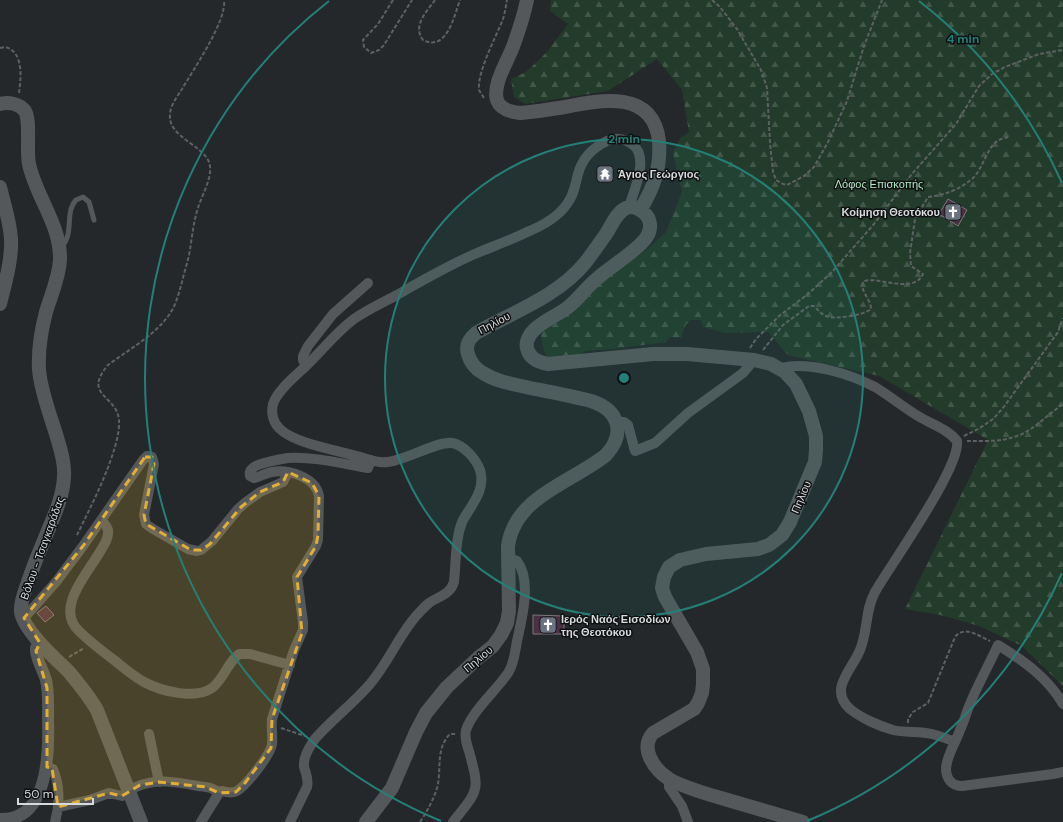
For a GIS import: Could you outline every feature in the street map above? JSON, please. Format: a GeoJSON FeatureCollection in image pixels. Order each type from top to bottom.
{"type":"FeatureCollection","features":[{"type":"Feature","properties":{"kind":"main road"},"geometry":{"type":"LineString","coordinates":[[527,0],[514,46],[499,80],[497,100],[504,108],[514,113],[607,100],[626,102],[643,111],[651,119],[657,131],[659,152],[658,167],[652,191],[635,209],[648,217],[651,225],[647,236],[641,243],[599,277],[568,308],[534,331],[529,337],[527,348],[529,354],[532,358],[539,362],[548,364],[653,354],[687,354],[749,359],[781,368]]}},
{"type":"Feature","properties":{"kind":"main road"},"geometry":{"type":"LineString","coordinates":[[0,104],[9,103],[18,105]]}},
{"type":"Feature","properties":{"kind":"main road","name":"Βόλου - Τσαγκαράδας"},"geometry":{"type":"LineString","coordinates":[[18,105],[24,109],[27,116],[28,150],[31,173],[53,226],[59,249],[59,268],[40,336],[39,371],[64,464],[62,493],[24,592],[21,607],[26,624],[40,643],[86,692],[97,710],[141,822]]}},
{"type":"Feature","properties":{"kind":"main road"},"geometry":{"type":"LineString","coordinates":[[0,187],[9,223],[11,240],[10,257],[0,304]]}},
{"type":"Feature","properties":{"kind":"main road","name":"Πηλίου"},"geometry":{"type":"LineString","coordinates":[[366,822],[392,788],[416,732],[426,713],[447,687],[473,662],[494,646],[507,623],[509,611],[509,538],[520,514],[540,497],[606,455],[618,437],[616,422],[609,412],[595,402],[509,383],[486,375],[478,370],[468,355],[467,346],[469,339],[476,332],[537,301],[570,280],[593,253],[620,213],[635,209]]}},
{"type":"Feature","properties":{"kind":"main road","name":"Πηλίου"},"geometry":{"type":"LineString","coordinates":[[781,368],[791,377],[804,401],[814,427],[817,444],[816,456],[812,470],[788,528],[775,541],[758,549],[706,554],[680,560],[669,568],[663,579],[662,588],[665,597],[698,655],[704,676],[702,693],[696,706],[685,715],[656,730],[650,737],[648,743],[648,753],[659,771],[669,778],[717,797],[803,822]]}},
{"type":"Feature","properties":{"kind":"street"},"geometry":{"type":"LineString","coordinates":[[290,822],[307,787],[308,782],[304,760],[308,749],[314,740],[370,684],[384,667],[411,622],[417,615],[429,604],[451,590],[455,576],[461,526],[478,497],[480,490],[480,473],[476,463],[467,452],[454,443],[449,442],[383,463],[294,438],[281,430],[273,419],[272,409],[275,398],[337,332],[364,312],[450,266],[477,253],[529,232],[557,215],[571,198],[578,174],[587,156],[597,147],[615,138],[626,140],[638,149],[640,156],[635,209]]}},
{"type":"Feature","properties":{"kind":"street"},"geometry":{"type":"LineString","coordinates":[[306,366],[303,356],[308,346],[333,314],[368,283]]}},
{"type":"Feature","properties":{"kind":"street"},"geometry":{"type":"LineString","coordinates":[[616,422],[624,422],[628,425],[635,451],[654,443],[688,413],[739,376],[749,359]]}},
{"type":"Feature","properties":{"kind":"street"},"geometry":{"type":"LineString","coordinates":[[781,368],[789,366],[810,366],[859,380],[874,387],[918,416],[950,434],[956,441],[957,446],[954,458],[946,475],[875,593],[869,611],[863,642],[855,661],[843,680],[840,690],[844,703],[856,713],[868,720],[893,730],[932,734],[955,742]]}},
{"type":"Feature","properties":{"kind":"street"},"geometry":{"type":"LineString","coordinates":[[24,618],[56,582],[147,456],[150,456],[153,459],[154,464],[144,515],[146,524],[188,549],[197,551],[210,544],[238,509],[251,497],[282,482],[288,472]]}},
{"type":"Feature","properties":{"kind":"street"},"geometry":{"type":"LineString","coordinates":[[201,822],[219,793],[222,791],[231,793],[238,791],[261,765],[272,744],[271,724],[278,698],[294,650],[302,634],[303,626],[297,577],[317,543],[319,496],[317,490],[311,482],[302,476],[288,472],[271,472],[254,478],[249,475],[251,470],[255,466],[287,458],[300,458],[368,468],[371,460]]}},
{"type":"Feature","properties":{"kind":"street"},"geometry":{"type":"LineString","coordinates":[[101,520],[108,529],[107,540],[75,592],[70,606],[70,617],[74,627],[92,643],[145,683],[186,694],[200,693],[212,688],[238,654],[258,656],[290,665]]}},
{"type":"Feature","properties":{"kind":"street"},"geometry":{"type":"LineString","coordinates":[[453,822],[474,795],[476,786],[475,774],[466,732],[469,725],[508,672],[514,658],[524,611],[524,587],[521,570],[518,563],[514,559],[508,557]]}},
{"type":"Feature","properties":{"kind":"street"},"geometry":{"type":"LineString","coordinates":[[0,819],[16,820],[27,812],[37,800],[47,767],[49,743],[46,681],[36,652],[36,648],[40,643]]}},
{"type":"Feature","properties":{"kind":"street"},"geometry":{"type":"LineString","coordinates":[[1063,704],[1053,689],[1036,671],[998,645],[970,703],[948,758],[946,768],[947,777],[951,782],[955,785],[962,786],[987,784],[1063,772]]}},
{"type":"Feature","properties":{"kind":"street"},"geometry":{"type":"LineString","coordinates":[[149,734],[159,782]]}},
{"type":"Feature","properties":{"kind":"street"},"geometry":{"type":"LineString","coordinates":[[47,767],[53,769],[56,778],[58,808],[55,822]]}},
{"type":"Feature","properties":{"kind":"street"},"geometry":{"type":"LineString","coordinates":[[669,778],[669,786],[682,806],[688,822]]}},
{"type":"Feature","properties":{"kind":"street"},"geometry":{"type":"LineString","coordinates":[[58,808],[90,800],[109,793],[122,796],[140,785],[159,782],[178,782],[206,787],[216,790],[219,793]]}},
{"type":"Feature","properties":{"kind":"lane"},"geometry":{"type":"LineString","coordinates":[[59,249],[66,240],[69,230],[71,209],[76,200],[83,198],[89,202],[94,220]]}},
{"type":"Feature","properties":{"kind":"path"},"geometry":{"type":"LineString","coordinates":[[75,540],[106,470],[117,440],[119,421],[118,415],[101,392],[98,381],[108,365],[160,326],[173,310],[179,292],[189,254],[193,224],[210,173],[209,162],[206,156],[181,136],[172,126],[170,117],[174,103],[218,27],[224,0]]}},
{"type":"Feature","properties":{"kind":"path"},"geometry":{"type":"LineString","coordinates":[[393,0],[378,24],[362,40],[364,47],[371,53],[380,50],[384,45],[412,0]]}},
{"type":"Feature","properties":{"kind":"path"},"geometry":{"type":"LineString","coordinates":[[435,0],[421,22],[419,31],[423,40],[432,43],[443,39],[454,18],[460,0]]}},
{"type":"Feature","properties":{"kind":"path"},"geometry":{"type":"LineString","coordinates":[[497,100],[488,101],[483,97],[479,87],[490,48],[503,18],[507,0]]}},
{"type":"Feature","properties":{"kind":"path"},"geometry":{"type":"LineString","coordinates":[[712,0],[720,7],[737,29],[761,70],[767,88],[773,172],[776,180],[787,185],[804,176],[814,167],[828,142],[847,101],[864,46],[882,0]]}},
{"type":"Feature","properties":{"kind":"path"},"geometry":{"type":"LineString","coordinates":[[0,48],[5,47],[12,49],[19,60],[21,72],[18,105]]}},
{"type":"Feature","properties":{"kind":"path"},"geometry":{"type":"LineString","coordinates":[[749,359],[756,339],[779,316],[808,294],[832,272],[874,224],[911,175],[956,124],[979,86],[992,74],[1005,67],[1039,54],[1063,50]]}},
{"type":"Feature","properties":{"kind":"path"},"geometry":{"type":"LineString","coordinates":[[749,359],[782,325],[809,306],[814,306],[821,313],[832,318],[865,313],[871,309],[871,305],[862,287],[865,280],[898,285],[914,282],[919,279],[923,274],[911,266],[910,253],[915,219],[928,197],[940,196],[953,191],[974,178],[998,140],[1008,137]]}},
{"type":"Feature","properties":{"kind":"path"},"geometry":{"type":"LineString","coordinates":[[956,441],[989,422],[1003,408],[1058,332],[1063,318]]}},
{"type":"Feature","properties":{"kind":"path"},"geometry":{"type":"LineString","coordinates":[[956,441],[1002,440],[1015,437],[1027,431],[1063,404]]}},
{"type":"Feature","properties":{"kind":"path"},"geometry":{"type":"LineString","coordinates":[[912,731],[908,724],[908,719],[914,710],[928,703],[957,633],[961,631],[972,632],[998,645]]}},
{"type":"Feature","properties":{"kind":"path"},"geometry":{"type":"LineString","coordinates":[[60,663],[92,643]]}},
{"type":"Feature","properties":{"kind":"path"},"geometry":{"type":"LineString","coordinates":[[271,724],[314,740]]}},
{"type":"Feature","properties":{"kind":"path"},"geometry":{"type":"LineString","coordinates":[[420,822],[430,805],[437,787],[442,745],[450,734],[457,734],[466,737]]}},
{"type":"Feature","properties":{"kind":"highlighted area"},"geometry":{"type":"Polygon","coordinates":[[[145,457],[152,457],[154,464],[144,515],[146,524],[191,550],[201,550],[210,544],[241,507],[260,492],[283,482],[288,472],[312,483],[319,496],[318,535],[316,546],[297,577],[302,633],[272,719],[271,748],[245,783],[236,792],[219,793],[206,787],[159,782],[140,785],[122,796],[109,793],[58,807],[52,768],[47,767],[47,688],[36,651],[40,643],[24,618],[83,546],[145,457]]]}},
{"type":"Feature","properties":{"kind":"green space","name":"Λόφος Επισκοπής"},"geometry":{"type":"Polygon","coordinates":[[[551,0],[1063,0],[1063,686],[1022,646],[979,626],[940,615],[905,609],[988,440],[879,376],[788,355],[768,332],[726,333],[703,327],[701,320],[690,320],[685,326],[681,338],[670,337],[666,342],[586,351],[572,357],[551,360],[548,357],[543,348],[541,333],[577,309],[599,285],[649,248],[666,232],[682,192],[673,153],[680,138],[689,132],[682,90],[657,59],[608,91],[525,104],[514,97],[511,79],[526,72],[547,52],[568,24],[550,11],[551,0]]]}},
{"type":"Feature","properties":{"kind":"building","name":"Κοίμηση Θεοτόκου"},"geometry":{"type":"Polygon","coordinates":[[[948,199],[967,210],[958,226],[939,214],[948,199]]]}},
{"type":"Feature","properties":{"kind":"building"},"geometry":{"type":"Polygon","coordinates":[[[46,606],[54,615],[45,622],[37,613],[46,606]]]}},
{"type":"Feature","properties":{"kind":"building","name":"Ιερός Ναός Εισοδίων της Θεοτόκου"},"geometry":{"type":"Polygon","coordinates":[[[533,615],[564,616],[564,634],[533,634],[533,615]]]}},
{"type":"Feature","properties":{"kind":"place","name":"Άγιος Γεώργιος"},"geometry":{"type":"Point","coordinates":[605,174]}},
{"type":"Feature","properties":{"kind":"place","name":"Κοίμηση Θεοτόκου"},"geometry":{"type":"Point","coordinates":[953,212]}},
{"type":"Feature","properties":{"kind":"place","name":"Ιερός Ναός Εισοδίων της Θεοτόκου"},"geometry":{"type":"Point","coordinates":[548,625]}}]}
